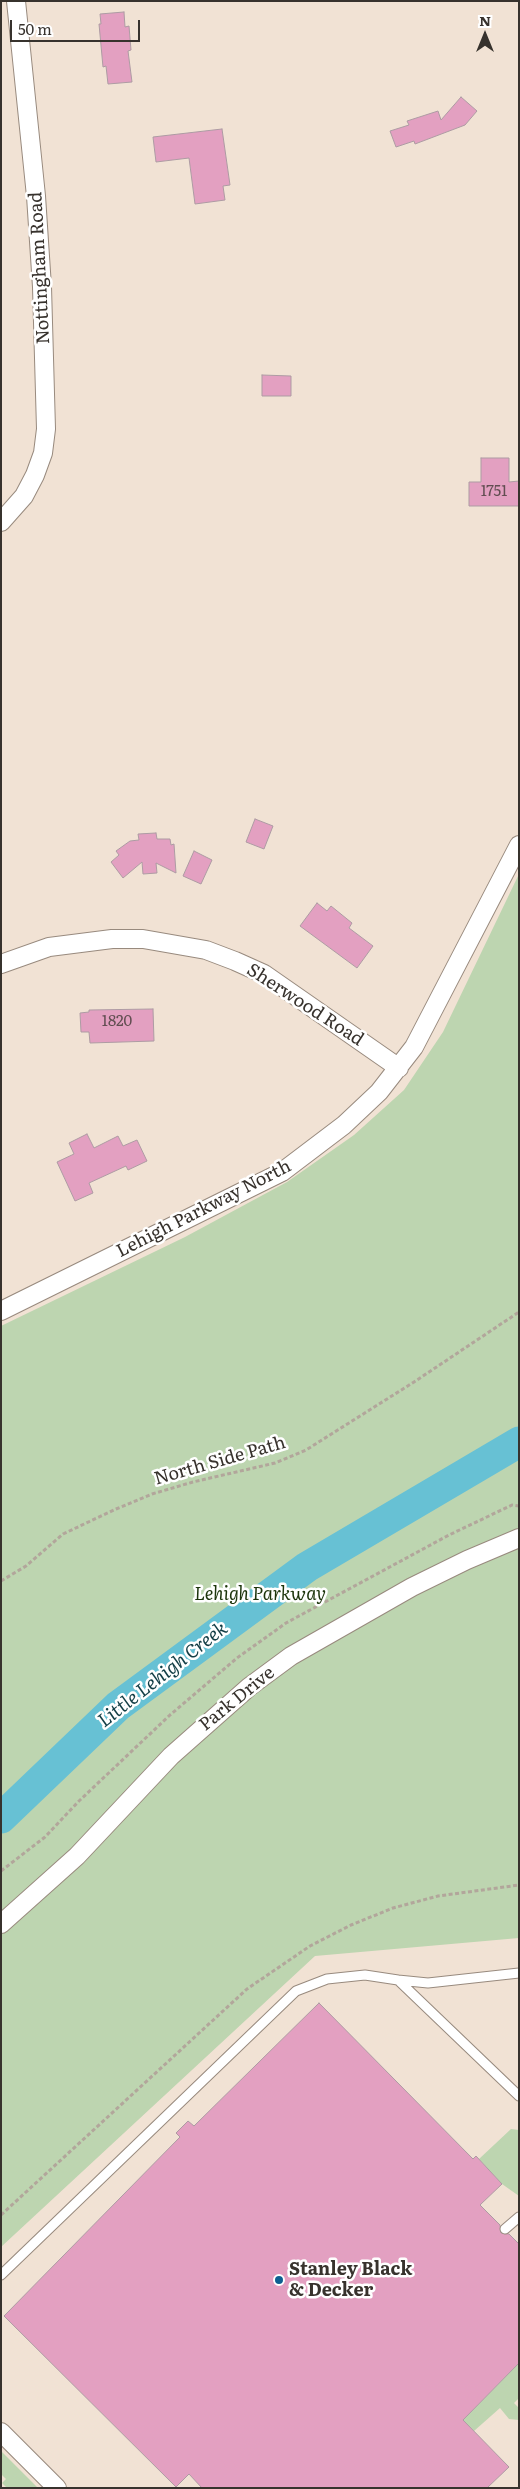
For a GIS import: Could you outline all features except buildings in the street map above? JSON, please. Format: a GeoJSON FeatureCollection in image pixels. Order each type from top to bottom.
{"type":"FeatureCollection","features":[{"type":"Feature","properties":{"kind":"street","name":"Nottingham Road"},"geometry":{"type":"LineString","coordinates":[[1,522],[24,496],[35,475],[43,453],[46,430],[42,287],[35,177],[16,1]]}},
{"type":"Feature","properties":{"kind":"street","name":"Lehigh Parkway North"},"geometry":{"type":"LineString","coordinates":[[1,1311],[282,1172],[344,1125],[379,1092],[414,1047],[519,845]]}},
{"type":"Feature","properties":{"kind":"street","name":"Sherwood Road"},"geometry":{"type":"LineString","coordinates":[[1,964],[49,947],[112,939],[143,939],[206,950],[264,974],[399,1068]]}},
{"type":"Feature","properties":{"kind":"street","name":"Park Drive"},"geometry":{"type":"LineString","coordinates":[[1,1924],[77,1856],[177,1750],[249,1687],[291,1656],[412,1587],[467,1560],[519,1538]]}},
{"type":"Feature","properties":{"kind":"street"},"geometry":{"type":"LineString","coordinates":[[1,2432],[57,2488]]}},
{"type":"Feature","properties":{"kind":"lane"},"geometry":{"type":"LineString","coordinates":[[1,2275],[296,1991],[327,1979],[365,1975],[428,1983],[519,1974]]}},
{"type":"Feature","properties":{"kind":"lane"},"geometry":{"type":"LineString","coordinates":[[398,1980],[519,2096]]}},
{"type":"Feature","properties":{"kind":"lane"},"geometry":{"type":"LineString","coordinates":[[506,2228],[519,2217]]}},
{"type":"Feature","properties":{"kind":"path","name":"North Side Path"},"geometry":{"type":"LineString","coordinates":[[1,1581],[26,1566],[64,1534],[116,1508],[152,1494],[193,1482],[275,1463],[306,1450],[414,1382],[519,1312]]}},
{"type":"Feature","properties":{"kind":"path"},"geometry":{"type":"LineString","coordinates":[[1,2215],[247,1989],[302,1950],[351,1925],[393,1908],[438,1896],[519,1885]]}},
{"type":"Feature","properties":{"kind":"green space","name":"Lehigh Parkway"},"geometry":{"type":"Polygon","coordinates":[[[519,874],[519,1938],[315,1956],[1,2247],[1,1326],[185,1237],[287,1182],[354,1135],[404,1090],[443,1032],[519,874]]]}},
{"type":"Feature","properties":{"kind":"green space"},"geometry":{"type":"Polygon","coordinates":[[[511,2129],[519,2130],[519,2196],[502,2184],[479,2159],[511,2129]]]}},
{"type":"Feature","properties":{"kind":"green space"},"geometry":{"type":"Polygon","coordinates":[[[519,2363],[519,2398],[514,2403],[519,2408],[519,2420],[509,2419],[500,2408],[474,2431],[463,2420],[519,2363]]]}},
{"type":"Feature","properties":{"kind":"green space"},"geometry":{"type":"Polygon","coordinates":[[[1,2451],[38,2488],[7,2488],[2,2483],[6,2479],[1,2474],[1,2451]]]}},
{"type":"Feature","properties":{"kind":"waterway","name":"Little Lehigh Creek"},"geometry":{"type":"LineString","coordinates":[[1,1818],[118,1706],[307,1567],[519,1442]]}},
{"type":"Feature","properties":{"kind":"place","name":"Stanley Black & Decker"},"geometry":{"type":"Point","coordinates":[279,2280]}}]}
